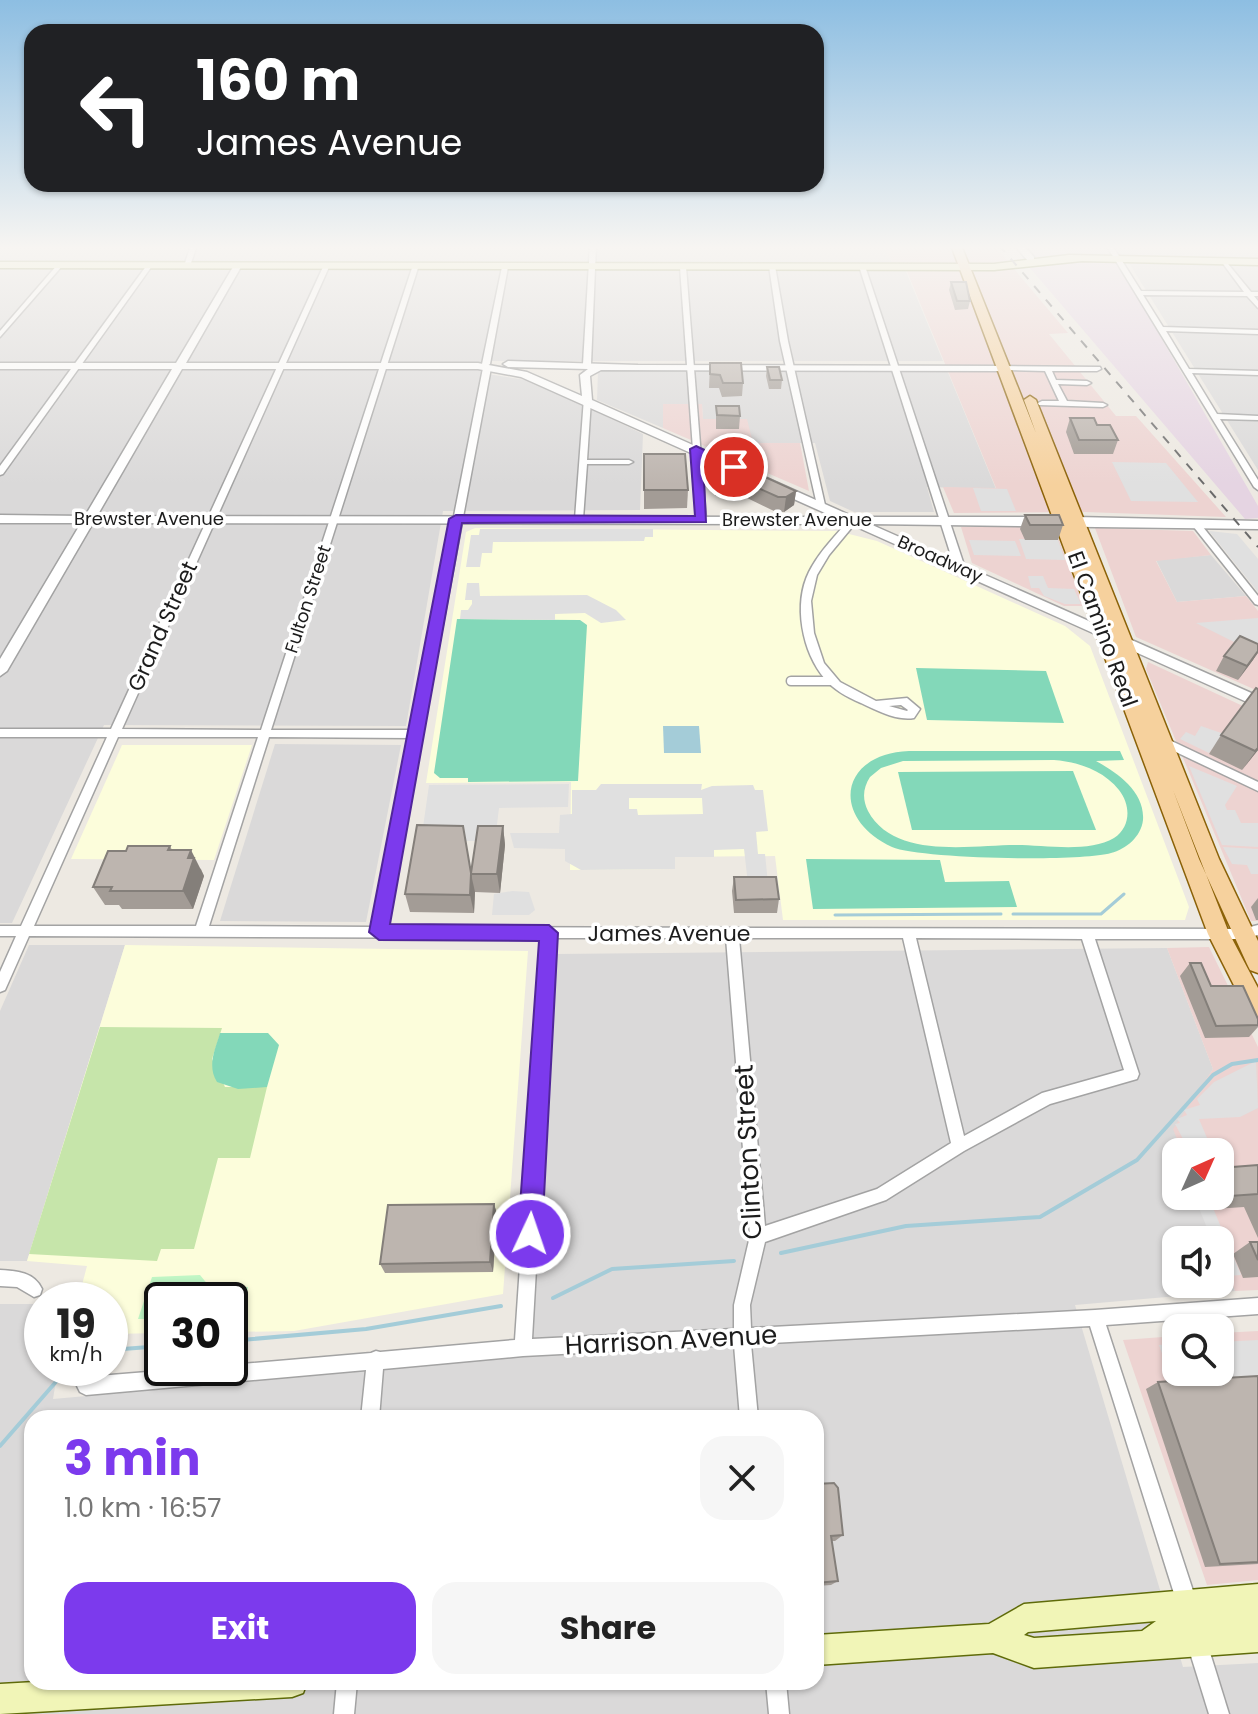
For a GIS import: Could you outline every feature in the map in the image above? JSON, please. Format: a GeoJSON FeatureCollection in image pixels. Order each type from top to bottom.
{"type":"FeatureCollection","features":[{"type":"Feature","properties":{"kind":"main road","name":"El Camino Real"},"geometry":{"type":"LineString","coordinates":[[994,325],[1072,521],[1219,934],[1258,1010]]}},
{"type":"Feature","properties":{"kind":"main road","name":"El Camino Real"},"geometry":{"type":"LineString","coordinates":[[1114,637],[1253,934],[1258,964]]}},
{"type":"Feature","properties":{"kind":"main road"},"geometry":{"type":"LineString","coordinates":[[993,1638],[1024,1618],[1258,1598]]}},
{"type":"Feature","properties":{"kind":"main road"},"geometry":{"type":"LineString","coordinates":[[1187,1603],[1211,1621],[1258,1624]]}},
{"type":"Feature","properties":{"kind":"main road"},"geometry":{"type":"LineString","coordinates":[[1147,1645],[1179,1622],[1187,1603]]}},
{"type":"Feature","properties":{"kind":"main road"},"geometry":{"type":"LineString","coordinates":[[824,1649],[993,1638],[1034,1653],[1258,1637]]}},
{"type":"Feature","properties":{"kind":"main road"},"geometry":{"type":"LineString","coordinates":[[0,1699],[155,1690]]}},
{"type":"Feature","properties":{"kind":"street"},"geometry":{"type":"LineString","coordinates":[[0,472],[106,325]]}},
{"type":"Feature","properties":{"kind":"street"},"geometry":{"type":"LineString","coordinates":[[0,671],[203,325]]}},
{"type":"Feature","properties":{"kind":"street","name":"Grand Street"},"geometry":{"type":"LineString","coordinates":[[0,986],[300,325]]}},
{"type":"Feature","properties":{"kind":"street","name":"Fulton Street"},"geometry":{"type":"LineString","coordinates":[[201,931],[396,325]]}},
{"type":"Feature","properties":{"kind":"street"},"geometry":{"type":"LineString","coordinates":[[379,932],[493,325]]}},
{"type":"Feature","properties":{"kind":"street"},"geometry":{"type":"LineString","coordinates":[[579,519],[589,325]]}},
{"type":"Feature","properties":{"kind":"street"},"geometry":{"type":"LineString","coordinates":[[688,325],[702,520]]}},
{"type":"Feature","properties":{"kind":"street"},"geometry":{"type":"LineString","coordinates":[[783,325],[821,505]]}},
{"type":"Feature","properties":{"kind":"street"},"geometry":{"type":"LineString","coordinates":[[881,325],[960,568]]}},
{"type":"Feature","properties":{"kind":"street"},"geometry":{"type":"LineString","coordinates":[[1160,325],[1258,487]]}},
{"type":"Feature","properties":{"kind":"street"},"geometry":{"type":"LineString","coordinates":[[1163,329],[1258,332]]}},
{"type":"Feature","properties":{"kind":"street"},"geometry":{"type":"LineString","coordinates":[[0,366],[511,364],[565,366],[586,375]]}},
{"type":"Feature","properties":{"kind":"street","name":"Broadway"},"geometry":{"type":"LineString","coordinates":[[484,366],[524,374],[587,400],[1258,702]]}},
{"type":"Feature","properties":{"kind":"street"},"geometry":{"type":"LineString","coordinates":[[524,374],[533,369],[565,366]]}},
{"type":"Feature","properties":{"kind":"street"},"geometry":{"type":"LineString","coordinates":[[546,383],[567,390],[586,375],[606,366],[1097,369]]}},
{"type":"Feature","properties":{"kind":"street"},"geometry":{"type":"LineString","coordinates":[[1047,368],[1064,404]]}},
{"type":"Feature","properties":{"kind":"street"},"geometry":{"type":"LineString","coordinates":[[1187,371],[1258,373]]}},
{"type":"Feature","properties":{"kind":"street"},"geometry":{"type":"LineString","coordinates":[[1054,382],[1087,383]]}},
{"type":"Feature","properties":{"kind":"street"},"geometry":{"type":"LineString","coordinates":[[1042,403],[1103,405]]}},
{"type":"Feature","properties":{"kind":"street"},"geometry":{"type":"LineString","coordinates":[[1214,416],[1258,418]]}},
{"type":"Feature","properties":{"kind":"street"},"geometry":{"type":"LineString","coordinates":[[584,462],[629,462]]}},
{"type":"Feature","properties":{"kind":"street"},"geometry":{"type":"LineString","coordinates":[[1246,468],[1258,468]]}},
{"type":"Feature","properties":{"kind":"street","name":"Brewster Avenue"},"geometry":{"type":"LineString","coordinates":[[0,519],[946,520],[1258,525]]}},
{"type":"Feature","properties":{"kind":"street"},"geometry":{"type":"LineString","coordinates":[[854,520],[811,578],[808,616],[811,647],[817,664],[832,681],[863,699],[880,703]]}},
{"type":"Feature","properties":{"kind":"street"},"geometry":{"type":"LineString","coordinates":[[1196,524],[1258,602]]}},
{"type":"Feature","properties":{"kind":"street"},"geometry":{"type":"LineString","coordinates":[[791,681],[832,681]]}},
{"type":"Feature","properties":{"kind":"street"},"geometry":{"type":"LineString","coordinates":[[0,733],[415,734]]}},
{"type":"Feature","properties":{"kind":"street"},"geometry":{"type":"LineString","coordinates":[[1161,740],[1258,787]]}},
{"type":"Feature","properties":{"kind":"street","name":"James Avenue"},"geometry":{"type":"LineString","coordinates":[[0,931],[1253,934]]}},
{"type":"Feature","properties":{"kind":"street"},"geometry":{"type":"LineString","coordinates":[[908,932],[959,1146]]}},
{"type":"Feature","properties":{"kind":"street"},"geometry":{"type":"LineString","coordinates":[[523,1348],[549,933]]}},
{"type":"Feature","properties":{"kind":"street","name":"Clinton Street"},"geometry":{"type":"LineString","coordinates":[[732,933],[758,1236],[742,1305],[741,1336],[748,1410]]}},
{"type":"Feature","properties":{"kind":"street"},"geometry":{"type":"LineString","coordinates":[[758,1236],[881,1195],[959,1146],[1047,1098],[1132,1074],[1087,933]]}},
{"type":"Feature","properties":{"kind":"street"},"geometry":{"type":"LineString","coordinates":[[0,1278],[24,1282]]}},
{"type":"Feature","properties":{"kind":"street","name":"Harrison Avenue"},"geometry":{"type":"LineString","coordinates":[[128,1382],[523,1348],[1095,1318],[1258,1306]]}},
{"type":"Feature","properties":{"kind":"street"},"geometry":{"type":"LineString","coordinates":[[1095,1318],[1187,1603]]}},
{"type":"Feature","properties":{"kind":"street"},"geometry":{"type":"LineString","coordinates":[[371,1410],[376,1359]]}},
{"type":"Feature","properties":{"kind":"street"},"geometry":{"type":"LineString","coordinates":[[1197,1643],[1219,1714]]}},
{"type":"Feature","properties":{"kind":"street"},"geometry":{"type":"LineString","coordinates":[[344,1714],[346,1690]]}},
{"type":"Feature","properties":{"kind":"street"},"geometry":{"type":"LineString","coordinates":[[777,1690],[779,1714]]}},
{"type":"Feature","properties":{"kind":"shaded area"},"geometry":{"type":"Polygon","coordinates":[[[0,325],[928,325],[943,361],[483,361],[481,373],[533,381],[643,434],[640,510],[443,511],[406,726],[104,725],[12,923],[0,923],[0,325]]]}},
{"type":"Feature","properties":{"kind":"shaded area"},"geometry":{"type":"Polygon","coordinates":[[[929,325],[1061,325],[1068,333],[1049,334],[1116,416],[1136,416],[1226,517],[1085,512],[954,513],[943,487],[996,488],[929,325]]]}},
{"type":"Feature","properties":{"kind":"shaded area"},"geometry":{"type":"Polygon","coordinates":[[[1079,325],[1154,325],[1258,506],[1258,518],[1245,519],[1079,325]]]}},
{"type":"Feature","properties":{"kind":"shaded area"},"geometry":{"type":"Polygon","coordinates":[[[1168,325],[1258,325],[1258,470],[1168,325]]]}},
{"type":"Feature","properties":{"kind":"shaded area"},"geometry":{"type":"Polygon","coordinates":[[[947,370],[996,489],[927,487],[934,512],[854,512],[830,501],[815,443],[752,443],[703,419],[702,405],[663,404],[663,428],[597,400],[598,371],[947,370]]]}},
{"type":"Feature","properties":{"kind":"shaded area"},"geometry":{"type":"Polygon","coordinates":[[[663,404],[702,404],[703,419],[747,419],[753,443],[800,443],[809,491],[663,428],[663,404]]]}},
{"type":"Feature","properties":{"kind":"shaded area"},"geometry":{"type":"Polygon","coordinates":[[[1112,462],[1166,463],[1198,502],[1131,501],[1112,462]]]}},
{"type":"Feature","properties":{"kind":"shaded area"},"geometry":{"type":"Polygon","coordinates":[[[973,488],[1007,489],[1016,511],[981,511],[973,488]]]}},
{"type":"Feature","properties":{"kind":"shaded area"},"geometry":{"type":"Polygon","coordinates":[[[961,527],[1054,527],[1084,606],[1064,606],[972,563],[961,527]]]}},
{"type":"Feature","properties":{"kind":"shaded area"},"geometry":{"type":"Polygon","coordinates":[[[475,528],[837,531],[877,541],[1065,626],[1090,646],[1189,907],[1185,920],[783,920],[775,856],[675,857],[675,869],[570,870],[571,782],[426,783],[466,532],[475,528]]]}},
{"type":"Feature","properties":{"kind":"shaded area"},"geometry":{"type":"Polygon","coordinates":[[[1095,528],[1193,531],[1211,555],[1156,561],[1177,602],[1246,596],[1258,611],[1258,691],[1136,637],[1095,528]]]}},
{"type":"Feature","properties":{"kind":"shaded area"},"geometry":{"type":"Polygon","coordinates":[[[480,529],[653,529],[653,537],[645,537],[644,541],[493,542],[492,553],[482,553],[480,567],[466,567],[471,535],[479,535],[480,529]]]}},
{"type":"Feature","properties":{"kind":"shaded area"},"geometry":{"type":"Polygon","coordinates":[[[1209,531],[1237,534],[1258,559],[1258,592],[1209,531]]]}},
{"type":"Feature","properties":{"kind":"shaded area"},"geometry":{"type":"Polygon","coordinates":[[[1019,539],[1058,540],[1065,560],[1026,559],[1019,539]]]}},
{"type":"Feature","properties":{"kind":"shaded area"},"geometry":{"type":"Polygon","coordinates":[[[969,540],[1015,541],[1021,556],[974,555],[969,540]]]}},
{"type":"Feature","properties":{"kind":"shaded area"},"geometry":{"type":"Polygon","coordinates":[[[1211,555],[1246,596],[1177,602],[1156,560],[1211,555]]]}},
{"type":"Feature","properties":{"kind":"shaded area"},"geometry":{"type":"Polygon","coordinates":[[[1028,576],[1043,576],[1048,588],[1074,589],[1081,604],[1065,604],[1044,596],[1039,588],[1031,588],[1028,576]]]}},
{"type":"Feature","properties":{"kind":"shaded area"},"geometry":{"type":"Polygon","coordinates":[[[467,583],[479,583],[480,596],[587,595],[616,610],[626,620],[601,623],[585,613],[555,614],[555,620],[460,619],[461,610],[468,610],[472,604],[472,600],[465,600],[467,583]]]}},
{"type":"Feature","properties":{"kind":"shaded area"},"geometry":{"type":"Polygon","coordinates":[[[1258,618],[1258,654],[1196,623],[1258,618]]]}},
{"type":"Feature","properties":{"kind":"shaded area"},"geometry":{"type":"Polygon","coordinates":[[[1148,662],[1258,713],[1258,921],[1251,921],[1146,669],[1148,662]]]}},
{"type":"Feature","properties":{"kind":"shaded area"},"geometry":{"type":"Polygon","coordinates":[[[1201,726],[1224,734],[1209,753],[1180,739],[1186,732],[1195,736],[1201,726]]]}},
{"type":"Feature","properties":{"kind":"shaded area"},"geometry":{"type":"Polygon","coordinates":[[[275,744],[401,745],[366,922],[220,921],[275,744]]]}},
{"type":"Feature","properties":{"kind":"shaded area"},"geometry":{"type":"Polygon","coordinates":[[[122,745],[252,745],[214,860],[71,859],[122,745]]]}},
{"type":"Feature","properties":{"kind":"shaded area"},"geometry":{"type":"Polygon","coordinates":[[[1189,766],[1237,786],[1225,805],[1227,810],[1235,810],[1241,823],[1258,823],[1258,847],[1222,845],[1189,766]]]}},
{"type":"Feature","properties":{"kind":"shaded area"},"geometry":{"type":"Polygon","coordinates":[[[569,784],[568,807],[499,808],[495,841],[421,841],[429,785],[569,784]]]}},
{"type":"Feature","properties":{"kind":"shaded area"},"geometry":{"type":"Polygon","coordinates":[[[601,784],[702,784],[701,790],[712,786],[753,785],[755,790],[763,790],[768,831],[756,832],[758,854],[765,854],[768,883],[748,884],[744,849],[714,850],[714,857],[675,857],[675,869],[581,870],[565,861],[565,849],[514,848],[510,833],[559,833],[560,815],[572,814],[572,790],[596,790],[601,784]],[[629,798],[629,809],[637,809],[638,815],[703,814],[702,798],[629,798]]]}},
{"type":"Feature","properties":{"kind":"shaded area"},"geometry":{"type":"Polygon","coordinates":[[[1223,847],[1258,849],[1258,874],[1251,874],[1247,865],[1232,864],[1223,847]]]}},
{"type":"Feature","properties":{"kind":"shaded area"},"geometry":{"type":"Polygon","coordinates":[[[529,892],[535,910],[529,915],[492,915],[494,894],[529,892]]]}},
{"type":"Feature","properties":{"kind":"shaded area"},"geometry":{"type":"Polygon","coordinates":[[[29,945],[125,945],[27,1261],[0,1261],[0,1011],[29,945]]]}},
{"type":"Feature","properties":{"kind":"shaded area"},"geometry":{"type":"Polygon","coordinates":[[[125,945],[528,951],[503,1294],[294,1331],[248,1332],[248,1282],[144,1282],[144,1333],[128,1334],[128,1282],[83,1282],[87,1266],[27,1261],[125,945]]]}},
{"type":"Feature","properties":{"kind":"shaded area"},"geometry":{"type":"Polygon","coordinates":[[[1209,947],[1258,1047],[1258,1290],[1235,1291],[1234,1226],[1213,1226],[1206,1210],[1234,1210],[1234,1138],[1177,1138],[1173,1129],[1213,1069],[1167,948],[1209,947]]]}},
{"type":"Feature","properties":{"kind":"shaded area"},"geometry":{"type":"Polygon","coordinates":[[[1167,948],[1213,1069],[1174,1129],[1177,1138],[1162,1138],[1162,1210],[1204,1210],[1211,1226],[1162,1226],[1162,1297],[1075,1305],[1183,1667],[1258,1663],[1258,1714],[0,1714],[0,1304],[24,1304],[24,1386],[55,1386],[53,1399],[198,1386],[248,1386],[248,1382],[523,1357],[557,954],[1167,948]]]}},
{"type":"Feature","properties":{"kind":"shaded area"},"geometry":{"type":"Polygon","coordinates":[[[1256,1061],[1258,1108],[1240,1117],[1199,1119],[1207,1138],[1182,1138],[1175,1124],[1180,1123],[1177,1119],[1187,1115],[1184,1110],[1200,1105],[1197,1099],[1214,1082],[1256,1061]]]}},
{"type":"Feature","properties":{"kind":"shaded area"},"geometry":{"type":"Polygon","coordinates":[[[1200,1210],[1214,1210],[1221,1226],[1206,1226],[1200,1210]]]}},
{"type":"Feature","properties":{"kind":"shaded area"},"geometry":{"type":"Polygon","coordinates":[[[1234,1258],[1241,1275],[1234,1275],[1234,1258]]]}},
{"type":"Feature","properties":{"kind":"shaded area"},"geometry":{"type":"Polygon","coordinates":[[[1258,1331],[1258,1580],[1207,1585],[1123,1340],[1162,1337],[1162,1386],[1234,1386],[1234,1332],[1258,1331]]]}},
{"type":"Feature","properties":{"kind":"shaded area"},"geometry":{"type":"Polygon","coordinates":[[[1258,1340],[1258,1381],[1234,1382],[1234,1341],[1258,1340]]]}},
{"type":"Feature","properties":{"kind":"green space"},"geometry":{"type":"Polygon","coordinates":[[[457,619],[580,620],[587,625],[578,781],[468,782],[468,778],[440,778],[434,773],[457,619]]]}},
{"type":"Feature","properties":{"kind":"green space"},"geometry":{"type":"Polygon","coordinates":[[[916,668],[1046,671],[1064,723],[927,720],[916,668]]]}},
{"type":"Feature","properties":{"kind":"green space"},"geometry":{"type":"Polygon","coordinates":[[[909,751],[1120,751],[1124,760],[1096,761],[1113,771],[1135,792],[1142,810],[1142,826],[1136,837],[1122,849],[1094,856],[965,857],[892,847],[872,835],[859,820],[852,805],[851,789],[857,775],[868,763],[886,755],[909,751]],[[903,761],[881,768],[870,777],[864,798],[868,811],[880,827],[896,837],[915,843],[957,847],[1080,847],[1114,838],[1126,822],[1127,809],[1123,796],[1113,783],[1098,772],[1063,761],[903,761]]]}},
{"type":"Feature","properties":{"kind":"green space"},"geometry":{"type":"Polygon","coordinates":[[[1073,771],[1096,830],[912,830],[898,772],[1073,771]]]}},
{"type":"Feature","properties":{"kind":"green space"},"geometry":{"type":"Polygon","coordinates":[[[806,859],[940,860],[945,882],[1009,881],[1017,907],[813,909],[806,859]]]}},
{"type":"Feature","properties":{"kind":"green space"},"geometry":{"type":"Polygon","coordinates":[[[100,1027],[222,1028],[212,1059],[225,1087],[267,1087],[250,1158],[218,1158],[194,1249],[161,1249],[157,1261],[29,1254],[100,1027]]]}},
{"type":"Feature","properties":{"kind":"green space"},"geometry":{"type":"Polygon","coordinates":[[[220,1033],[268,1033],[279,1045],[267,1087],[238,1089],[217,1082],[212,1064],[220,1033]]]}},
{"type":"Feature","properties":{"kind":"green space"},"geometry":{"type":"Polygon","coordinates":[[[200,1275],[206,1282],[150,1282],[152,1277],[200,1275]]]}},
{"type":"Feature","properties":{"kind":"green space"},"geometry":{"type":"Polygon","coordinates":[[[144,1301],[144,1319],[138,1319],[144,1301]]]}},
{"type":"Feature","properties":{"kind":"water"},"geometry":{"type":"Polygon","coordinates":[[[663,726],[699,726],[701,753],[664,753],[663,726]]]}},
{"type":"Feature","properties":{"kind":"building"},"geometry":{"type":"Polygon","coordinates":[[[710,363],[741,363],[743,383],[723,383],[720,375],[710,374],[710,363]]]}},
{"type":"Feature","properties":{"kind":"building"},"geometry":{"type":"Polygon","coordinates":[[[767,367],[779,367],[782,380],[770,380],[767,367]]]}},
{"type":"Feature","properties":{"kind":"building"},"geometry":{"type":"Polygon","coordinates":[[[716,406],[739,406],[740,416],[717,415],[716,406]]]}},
{"type":"Feature","properties":{"kind":"building"},"geometry":{"type":"Polygon","coordinates":[[[1070,418],[1094,418],[1097,425],[1110,425],[1118,440],[1079,440],[1070,418]]]}},
{"type":"Feature","properties":{"kind":"building"},"geometry":{"type":"Polygon","coordinates":[[[644,454],[685,454],[688,490],[644,490],[644,454]]]}},
{"type":"Feature","properties":{"kind":"building"},"geometry":{"type":"Polygon","coordinates":[[[715,472],[754,472],[796,491],[786,497],[778,497],[745,482],[716,482],[715,472]]]}},
{"type":"Feature","properties":{"kind":"building"},"geometry":{"type":"Polygon","coordinates":[[[1025,515],[1059,515],[1063,525],[1030,525],[1025,515]]]}},
{"type":"Feature","properties":{"kind":"building"},"geometry":{"type":"Polygon","coordinates":[[[1240,636],[1258,644],[1258,651],[1247,666],[1224,656],[1240,636]]]}},
{"type":"Feature","properties":{"kind":"building"},"geometry":{"type":"Polygon","coordinates":[[[1256,688],[1258,748],[1255,751],[1221,735],[1256,688]]]}},
{"type":"Feature","properties":{"kind":"building"},"geometry":{"type":"Polygon","coordinates":[[[417,825],[463,826],[471,873],[478,826],[503,826],[497,874],[471,874],[470,895],[405,894],[417,825]]]}},
{"type":"Feature","properties":{"kind":"building"},"geometry":{"type":"Polygon","coordinates":[[[128,846],[170,846],[168,850],[191,850],[188,858],[194,858],[183,891],[110,891],[112,887],[93,887],[108,851],[126,851],[128,846]]]}},
{"type":"Feature","properties":{"kind":"building"},"geometry":{"type":"Polygon","coordinates":[[[734,877],[776,877],[779,899],[736,900],[734,877]]]}},
{"type":"Feature","properties":{"kind":"building"},"geometry":{"type":"Polygon","coordinates":[[[1190,963],[1201,963],[1211,986],[1243,986],[1258,1025],[1216,1026],[1190,963]]]}},
{"type":"Feature","properties":{"kind":"building"},"geometry":{"type":"Polygon","coordinates":[[[1258,1165],[1258,1194],[1234,1196],[1234,1167],[1258,1165]]]}},
{"type":"Feature","properties":{"kind":"building"},"geometry":{"type":"Polygon","coordinates":[[[494,1204],[490,1262],[380,1264],[388,1205],[494,1204]]]}},
{"type":"Feature","properties":{"kind":"building"},"geometry":{"type":"Polygon","coordinates":[[[1250,1242],[1258,1242],[1258,1260],[1250,1242]]]}},
{"type":"Feature","properties":{"kind":"building"},"geometry":{"type":"Polygon","coordinates":[[[1258,1376],[1258,1562],[1220,1564],[1158,1382],[1162,1382],[1162,1386],[1234,1386],[1234,1377],[1258,1376]]]}},
{"type":"Feature","properties":{"kind":"building"},"geometry":{"type":"Polygon","coordinates":[[[834,1483],[838,1488],[843,1535],[831,1536],[838,1581],[824,1582],[824,1484],[834,1483]]]}},
{"type":"Feature","properties":{"kind":"waterway"},"geometry":{"type":"LineString","coordinates":[[1013,914],[1101,914],[1124,894]]}},
{"type":"Feature","properties":{"kind":"waterway"},"geometry":{"type":"LineString","coordinates":[[835,915],[1001,914]]}},
{"type":"Feature","properties":{"kind":"waterway"},"geometry":{"type":"LineString","coordinates":[[781,1253],[906,1226],[1040,1217],[1137,1160],[1213,1075],[1232,1064],[1258,1060]]}},
{"type":"Feature","properties":{"kind":"waterway"},"geometry":{"type":"LineString","coordinates":[[553,1298],[612,1269],[734,1261]]}},
{"type":"Feature","properties":{"kind":"waterway"},"geometry":{"type":"LineString","coordinates":[[248,1339],[366,1329],[501,1306]]}},
{"type":"Feature","properties":{"kind":"waterway"},"geometry":{"type":"LineString","coordinates":[[128,1349],[144,1347]]}},
{"type":"Feature","properties":{"kind":"waterway"},"geometry":{"type":"LineString","coordinates":[[31,1410],[52,1386]]}},
{"type":"Feature","properties":{"kind":"waterway"},"geometry":{"type":"LineString","coordinates":[[0,1446],[24,1418]]}},
{"type":"Feature","properties":{"kind":"railway"},"geometry":{"type":"LineString","coordinates":[[1068,325],[1258,547]]}},
{"type":"Feature","properties":{"kind":"route"},"geometry":{"type":"LineString","coordinates":[[530,1234],[549,933],[379,932],[456,519],[702,520],[696,449],[734,467]]}}]}
